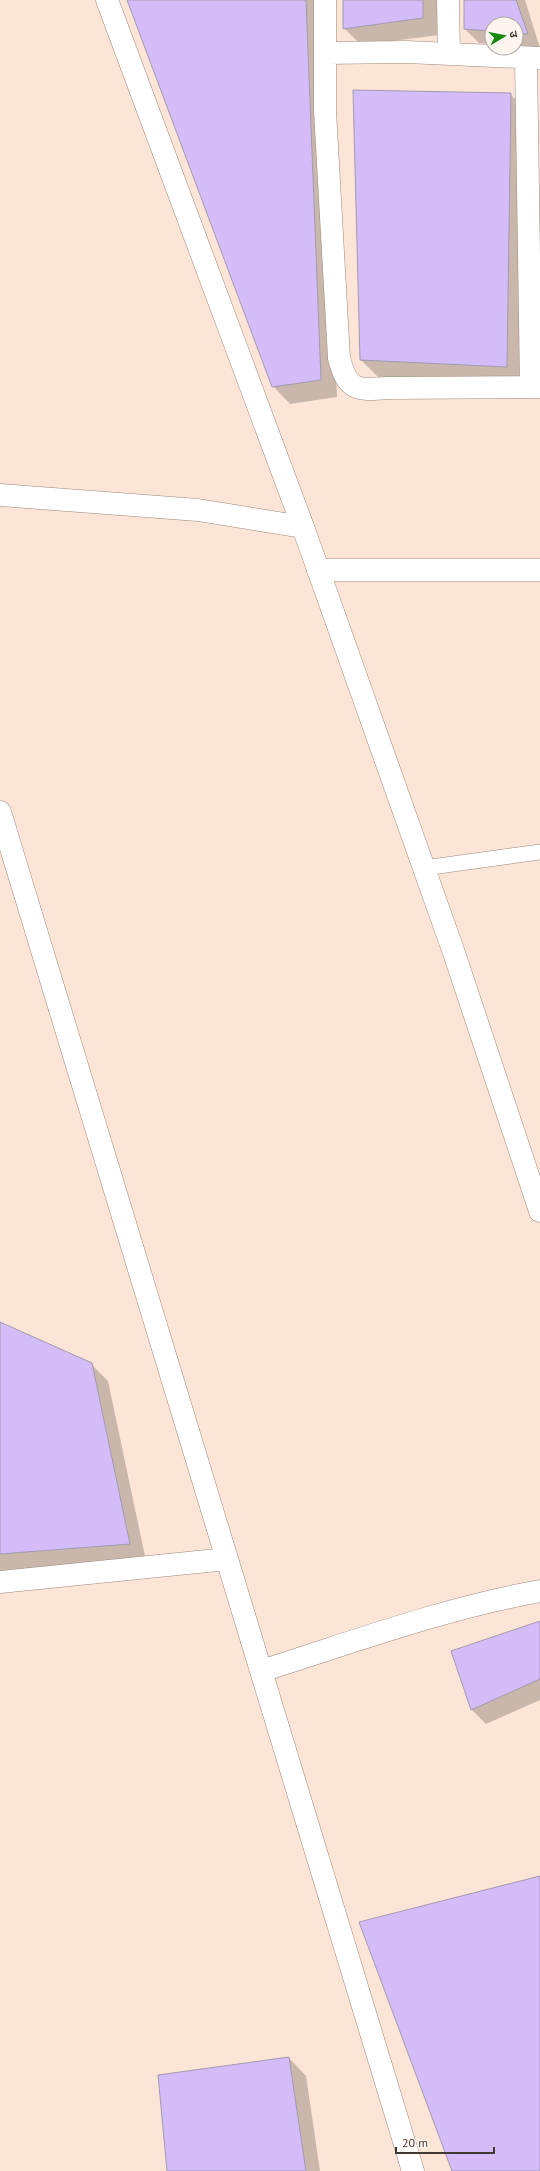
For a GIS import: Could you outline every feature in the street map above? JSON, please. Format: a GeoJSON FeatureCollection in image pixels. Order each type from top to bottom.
{"type":"FeatureCollection","features":[{"type":"Feature","properties":{"kind":"street"},"geometry":{"type":"LineString","coordinates":[[108,0],[303,526],[424,868],[540,1211]]}},
{"type":"Feature","properties":{"kind":"street"},"geometry":{"type":"LineString","coordinates":[[325,0],[325,53],[325,111],[339,350],[345,378],[354,386],[371,390],[387,388],[536,387],[533,58],[449,54],[325,53]]}},
{"type":"Feature","properties":{"kind":"street"},"geometry":{"type":"LineString","coordinates":[[448,0],[449,54]]}},
{"type":"Feature","properties":{"kind":"street"},"geometry":{"type":"LineString","coordinates":[[0,495],[198,510],[303,526]]}},
{"type":"Feature","properties":{"kind":"street"},"geometry":{"type":"LineString","coordinates":[[318,570],[540,570]]}},
{"type":"Feature","properties":{"kind":"street"},"geometry":{"type":"LineString","coordinates":[[0,812],[413,2171]]}},
{"type":"Feature","properties":{"kind":"street"},"geometry":{"type":"LineString","coordinates":[[0,1582],[227,1559]]}},
{"type":"Feature","properties":{"kind":"street"},"geometry":{"type":"LineString","coordinates":[[261,1670],[457,1610],[500,1598],[540,1591]]}},
{"type":"Feature","properties":{"kind":"lane"},"geometry":{"type":"LineString","coordinates":[[424,868],[540,852]]}},
{"type":"Feature","properties":{"kind":"building"},"geometry":{"type":"Polygon","coordinates":[[[127,0],[306,0],[321,380],[272,387],[127,0]]]}},
{"type":"Feature","properties":{"kind":"building"},"geometry":{"type":"Polygon","coordinates":[[[343,0],[423,0],[423,18],[343,29],[343,0]]]}},
{"type":"Feature","properties":{"kind":"building"},"geometry":{"type":"Polygon","coordinates":[[[464,0],[516,0],[522,16],[484,16],[484,30],[464,29],[464,0]]]}},
{"type":"Feature","properties":{"kind":"building"},"geometry":{"type":"Polygon","coordinates":[[[524,23],[528,34],[524,34],[524,23]]]}},
{"type":"Feature","properties":{"kind":"building"},"geometry":{"type":"Polygon","coordinates":[[[353,90],[511,93],[507,367],[360,360],[353,90]]]}},
{"type":"Feature","properties":{"kind":"building"},"geometry":{"type":"Polygon","coordinates":[[[0,1322],[92,1363],[130,1544],[0,1554],[0,1322]]]}},
{"type":"Feature","properties":{"kind":"building"},"geometry":{"type":"Polygon","coordinates":[[[540,1621],[540,1679],[471,1710],[451,1651],[540,1621]]]}},
{"type":"Feature","properties":{"kind":"building"},"geometry":{"type":"Polygon","coordinates":[[[540,1876],[540,2171],[452,2171],[359,1922],[540,1876]]]}},
{"type":"Feature","properties":{"kind":"building"},"geometry":{"type":"Polygon","coordinates":[[[289,2057],[306,2171],[167,2171],[158,2075],[289,2057]]]}}]}
